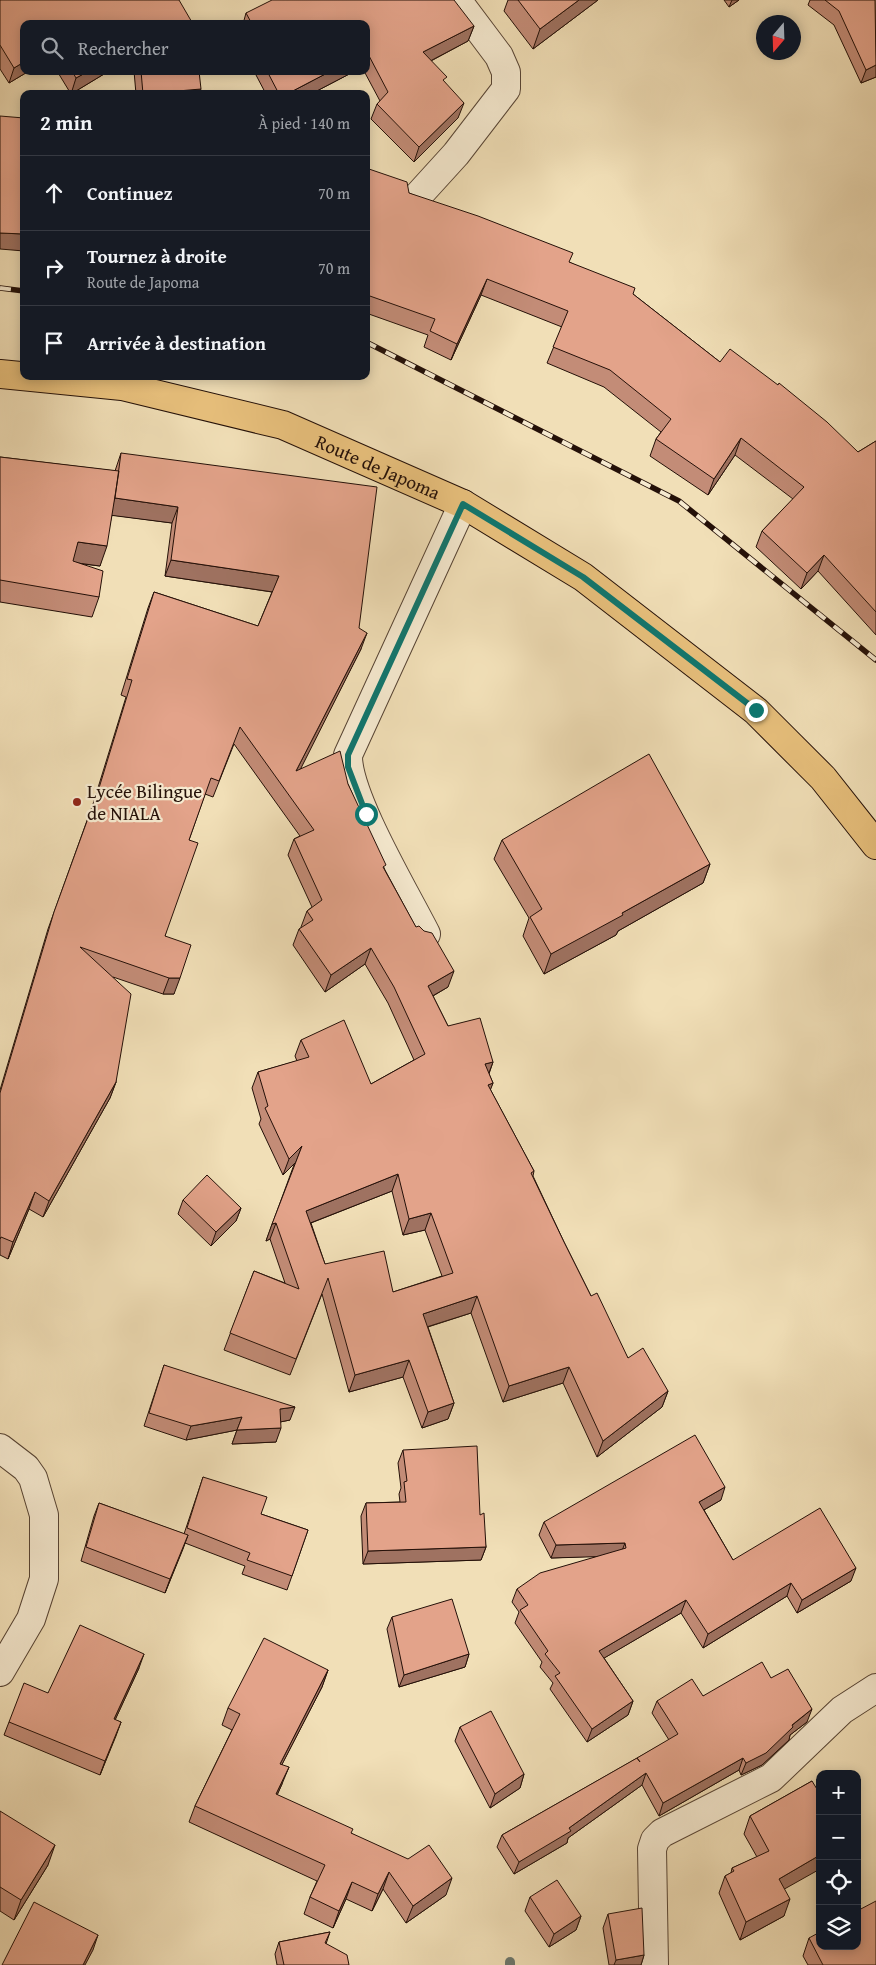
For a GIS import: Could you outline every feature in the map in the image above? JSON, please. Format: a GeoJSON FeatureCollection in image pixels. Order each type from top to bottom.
{"type":"FeatureCollection","features":[{"type":"Feature","properties":{"kind":"main road","name":"Route de Japoma"},"geometry":{"type":"LineString","coordinates":[[0,374],[20,376]]}},
{"type":"Feature","properties":{"kind":"main road","name":"Route de Japoma"},"geometry":{"type":"LineString","coordinates":[[61,380],[122,386],[283,425],[463,504],[583,577],[756,710],[823,778],[876,845]]}},
{"type":"Feature","properties":{"kind":"street"},"geometry":{"type":"LineString","coordinates":[[416,198],[456,154],[506,89],[506,72],[499,56],[457,0]]}},
{"type":"Feature","properties":{"kind":"street"},"geometry":{"type":"LineString","coordinates":[[426,934],[366,814],[348,767],[348,755],[463,504]]}},
{"type":"Feature","properties":{"kind":"street"},"geometry":{"type":"LineString","coordinates":[[0,1448],[26,1468],[33,1478],[44,1515],[44,1579],[31,1619],[0,1672]]}},
{"type":"Feature","properties":{"kind":"street"},"geometry":{"type":"LineString","coordinates":[[654,1965],[652,1849],[655,1840],[662,1833],[771,1778],[842,1710],[876,1688]]}},
{"type":"Feature","properties":{"kind":"building"},"geometry":{"type":"Polygon","coordinates":[[[0,0],[179,0],[191,20],[20,20],[20,64],[14,68],[0,45],[0,0]]]}},
{"type":"Feature","properties":{"kind":"building"},"geometry":{"type":"Polygon","coordinates":[[[272,0],[454,0],[474,26],[423,52],[447,77],[443,80],[464,103],[419,147],[377,104],[388,92],[370,58],[370,20],[250,20],[246,13],[272,0]]]}},
{"type":"Feature","properties":{"kind":"building"},"geometry":{"type":"Polygon","coordinates":[[[518,0],[579,0],[540,29],[518,0]]]}},
{"type":"Feature","properties":{"kind":"building"},"geometry":{"type":"Polygon","coordinates":[[[825,0],[875,0],[876,65],[866,70],[839,11],[825,0]]]}},
{"type":"Feature","properties":{"kind":"building"},"geometry":{"type":"Polygon","coordinates":[[[141,75],[199,75],[201,89],[143,90],[141,75]]]}},
{"type":"Feature","properties":{"kind":"building"},"geometry":{"type":"Polygon","coordinates":[[[269,75],[323,75],[295,90],[277,90],[269,75]]]}},
{"type":"Feature","properties":{"kind":"building"},"geometry":{"type":"Polygon","coordinates":[[[0,116],[20,118],[20,234],[0,233],[0,116]]]}},
{"type":"Feature","properties":{"kind":"building"},"geometry":{"type":"Polygon","coordinates":[[[370,169],[407,182],[409,193],[478,216],[573,253],[569,262],[635,288],[633,294],[720,362],[730,349],[778,385],[779,383],[827,422],[858,452],[876,441],[876,612],[824,555],[807,573],[762,531],[804,487],[741,438],[714,479],[656,439],[671,419],[610,370],[553,347],[568,311],[487,279],[457,344],[430,331],[435,319],[370,296],[370,169]]]}},
{"type":"Feature","properties":{"kind":"building"},"geometry":{"type":"Polygon","coordinates":[[[121,453],[377,487],[359,628],[367,633],[296,771],[340,751],[348,784],[386,865],[383,867],[416,927],[419,926],[424,931],[432,933],[454,971],[428,986],[448,1026],[480,1018],[493,1062],[485,1064],[493,1083],[488,1085],[534,1171],[531,1173],[591,1296],[597,1293],[628,1358],[643,1348],[668,1391],[603,1441],[569,1367],[509,1386],[477,1296],[423,1314],[454,1403],[428,1412],[409,1360],[355,1375],[328,1278],[296,1359],[230,1333],[254,1271],[299,1289],[276,1223],[272,1224],[302,1146],[289,1159],[265,1108],[268,1106],[258,1072],[309,1057],[301,1040],[344,1020],[371,1084],[425,1054],[394,987],[371,948],[331,975],[299,929],[313,920],[307,911],[322,900],[294,839],[314,830],[240,727],[219,781],[211,778],[189,840],[198,843],[165,936],[191,945],[180,978],[169,978],[80,947],[131,994],[116,1082],[49,1201],[35,1192],[13,1242],[1,1237],[0,1239],[0,1093],[54,912],[99,788],[132,680],[127,679],[154,592],[258,626],[279,576],[171,560],[178,507],[115,498],[121,453]],[[398,1174],[306,1211],[325,1264],[384,1251],[393,1292],[453,1273],[431,1213],[409,1219],[398,1174]]]}},
{"type":"Feature","properties":{"kind":"building"},"geometry":{"type":"Polygon","coordinates":[[[0,457],[119,471],[107,546],[78,542],[73,561],[103,571],[99,597],[0,580],[0,457]]]}},
{"type":"Feature","properties":{"kind":"building"},"geometry":{"type":"Polygon","coordinates":[[[649,754],[710,864],[622,913],[623,915],[551,954],[530,917],[542,909],[502,840],[649,754]]]}},
{"type":"Feature","properties":{"kind":"building"},"geometry":{"type":"Polygon","coordinates":[[[207,1175],[241,1208],[216,1232],[183,1200],[207,1175]]]}},
{"type":"Feature","properties":{"kind":"building"},"geometry":{"type":"Polygon","coordinates":[[[164,1365],[295,1407],[280,1409],[281,1428],[237,1430],[242,1417],[191,1426],[149,1413],[164,1365]]]}},
{"type":"Feature","properties":{"kind":"building"},"geometry":{"type":"Polygon","coordinates":[[[695,1435],[725,1487],[699,1502],[733,1560],[820,1508],[856,1568],[802,1600],[791,1583],[708,1634],[686,1600],[599,1651],[633,1701],[592,1729],[555,1676],[560,1673],[545,1654],[548,1651],[520,1610],[528,1605],[517,1589],[540,1573],[626,1548],[625,1543],[556,1545],[544,1522],[695,1435]]]}},
{"type":"Feature","properties":{"kind":"building"},"geometry":{"type":"Polygon","coordinates":[[[477,1446],[480,1515],[484,1513],[486,1547],[368,1551],[366,1503],[406,1502],[404,1482],[407,1481],[403,1450],[477,1446]]]}},
{"type":"Feature","properties":{"kind":"building"},"geometry":{"type":"Polygon","coordinates":[[[203,1477],[267,1497],[261,1514],[308,1530],[292,1576],[247,1560],[250,1553],[187,1528],[203,1477]]]}},
{"type":"Feature","properties":{"kind":"building"},"geometry":{"type":"Polygon","coordinates":[[[99,1503],[188,1535],[170,1579],[86,1547],[99,1503]]]}},
{"type":"Feature","properties":{"kind":"building"},"geometry":{"type":"Polygon","coordinates":[[[452,1599],[469,1654],[404,1675],[392,1617],[452,1599]]]}},
{"type":"Feature","properties":{"kind":"building"},"geometry":{"type":"Polygon","coordinates":[[[80,1625],[144,1654],[114,1719],[121,1722],[105,1761],[9,1722],[24,1683],[48,1693],[80,1625]]]}},
{"type":"Feature","properties":{"kind":"building"},"geometry":{"type":"Polygon","coordinates":[[[264,1638],[328,1670],[280,1764],[289,1767],[276,1794],[353,1829],[351,1833],[408,1859],[429,1845],[452,1878],[413,1906],[389,1872],[378,1894],[352,1882],[339,1911],[310,1897],[325,1865],[195,1806],[240,1714],[228,1708],[264,1638]]]}},
{"type":"Feature","properties":{"kind":"building"},"geometry":{"type":"Polygon","coordinates":[[[762,1662],[771,1678],[788,1669],[812,1709],[792,1725],[793,1727],[766,1753],[746,1763],[743,1758],[663,1803],[646,1773],[569,1828],[571,1831],[519,1862],[502,1835],[678,1734],[657,1701],[692,1679],[703,1696],[762,1662]]]}},
{"type":"Feature","properties":{"kind":"building"},"geometry":{"type":"Polygon","coordinates":[[[491,1711],[524,1774],[495,1794],[460,1727],[491,1711]]]}},
{"type":"Feature","properties":{"kind":"building"},"geometry":{"type":"Polygon","coordinates":[[[812,1781],[816,1788],[816,1857],[779,1879],[790,1899],[746,1922],[725,1876],[734,1871],[732,1868],[769,1851],[750,1816],[812,1781]]]}},
{"type":"Feature","properties":{"kind":"building"},"geometry":{"type":"Polygon","coordinates":[[[0,1811],[55,1845],[21,1900],[0,1887],[0,1811]]]}},
{"type":"Feature","properties":{"kind":"building"},"geometry":{"type":"Polygon","coordinates":[[[557,1880],[581,1916],[554,1934],[530,1897],[557,1880]]]}},
{"type":"Feature","properties":{"kind":"building"},"geometry":{"type":"Polygon","coordinates":[[[876,1901],[876,1965],[823,1965],[809,1938],[816,1934],[816,1950],[861,1950],[861,1909],[876,1901]]]}},
{"type":"Feature","properties":{"kind":"building"},"geometry":{"type":"Polygon","coordinates":[[[34,1902],[98,1935],[83,1965],[2,1965],[34,1902]]]}},
{"type":"Feature","properties":{"kind":"building"},"geometry":{"type":"Polygon","coordinates":[[[642,1908],[644,1955],[616,1960],[608,1914],[642,1908]]]}},
{"type":"Feature","properties":{"kind":"building"},"geometry":{"type":"Polygon","coordinates":[[[330,1932],[325,1943],[347,1955],[349,1965],[284,1965],[279,1942],[330,1932]]]}},
{"type":"Feature","properties":{"kind":"railway"},"geometry":{"type":"LineString","coordinates":[[0,288],[20,290]]}},
{"type":"Feature","properties":{"kind":"railway"},"geometry":{"type":"LineString","coordinates":[[370,344],[679,501],[876,660]]}},
{"type":"Feature","properties":{"kind":"place","name":"Lycée Bilingue de NIALA"},"geometry":{"type":"Point","coordinates":[77,802]}},
{"type":"Feature","properties":{"kind":"route"},"geometry":{"type":"LineString","coordinates":[[366,814],[348,767],[348,755],[463,504],[583,577],[756,710]]}}]}
